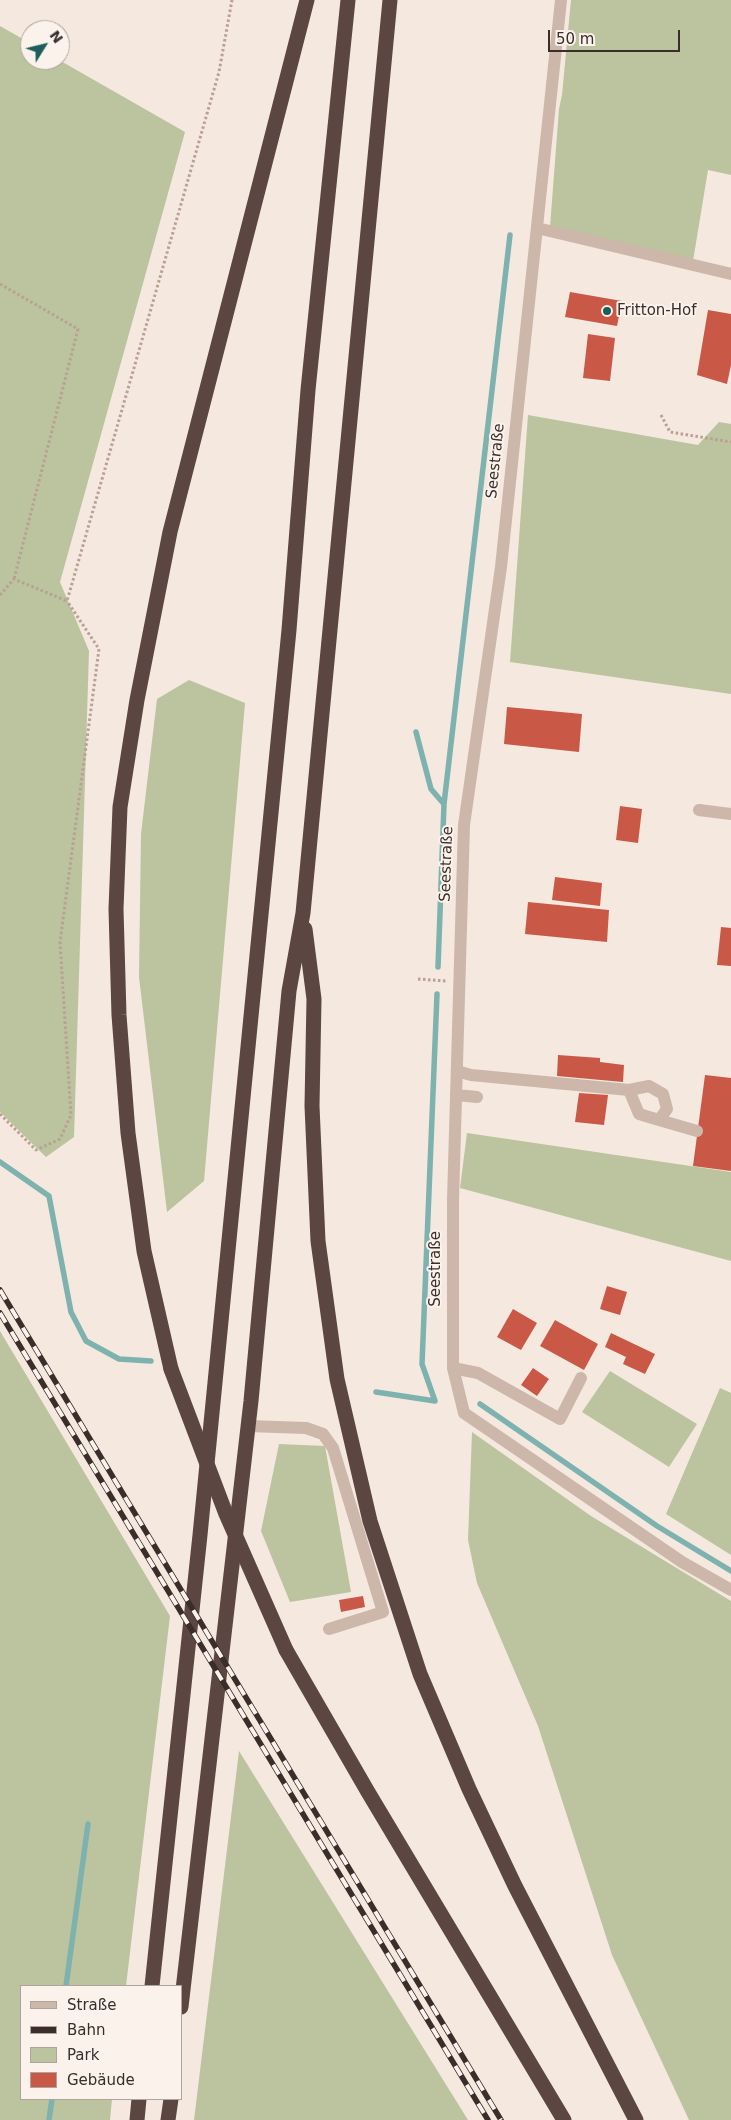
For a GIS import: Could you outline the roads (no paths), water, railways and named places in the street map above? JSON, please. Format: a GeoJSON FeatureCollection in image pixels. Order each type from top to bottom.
{"type":"FeatureCollection","features":[{"type":"Feature","properties":{"kind":"highway"},"geometry":{"type":"LineString","coordinates":[[307,0],[170,532],[137,700],[120,807],[116,909],[119,1015],[128,1133],[144,1250],[171,1369],[226,1514],[286,1650],[368,1792],[564,2120]]}},
{"type":"Feature","properties":{"kind":"highway"},"geometry":{"type":"LineString","coordinates":[[152,1985],[200,1535],[285,670],[308,390],[348,0]]}},
{"type":"Feature","properties":{"kind":"highway"},"geometry":{"type":"LineString","coordinates":[[182,1999],[248,1426],[289,992],[303,913],[390,0]]}},
{"type":"Feature","properties":{"kind":"highway"},"geometry":{"type":"LineString","coordinates":[[303,913],[314,999],[312,1106],[318,1241],[338,1380],[370,1521],[420,1674],[469,1789],[514,1886],[636,2120]]}},
{"type":"Feature","properties":{"kind":"highway"},"geometry":{"type":"LineString","coordinates":[[137,2120],[139,2100]]}},
{"type":"Feature","properties":{"kind":"highway"},"geometry":{"type":"LineString","coordinates":[[168,2120],[171,2100]]}},
{"type":"Feature","properties":{"kind":"street","name":"Seestraße"},"geometry":{"type":"LineString","coordinates":[[561,0],[500,567],[464,825],[453,1200],[452,1368],[464,1413],[682,1562],[731,1590]]}},
{"type":"Feature","properties":{"kind":"street"},"geometry":{"type":"LineString","coordinates":[[537,228],[731,274]]}},
{"type":"Feature","properties":{"kind":"street"},"geometry":{"type":"LineString","coordinates":[[699,810],[731,814]]}},
{"type":"Feature","properties":{"kind":"street"},"geometry":{"type":"LineString","coordinates":[[456,1071],[471,1075],[629,1090],[649,1086],[663,1094],[667,1109],[659,1120]]}},
{"type":"Feature","properties":{"kind":"street"},"geometry":{"type":"LineString","coordinates":[[629,1090],[638,1114],[697,1131]]}},
{"type":"Feature","properties":{"kind":"street"},"geometry":{"type":"LineString","coordinates":[[456,1095],[477,1097]]}},
{"type":"Feature","properties":{"kind":"street"},"geometry":{"type":"LineString","coordinates":[[452,1368],[478,1373],[560,1418],[581,1378]]}},
{"type":"Feature","properties":{"kind":"street"},"geometry":{"type":"LineString","coordinates":[[248,1426],[306,1428],[323,1434],[333,1448],[383,1612],[329,1629]]}},
{"type":"Feature","properties":{"kind":"waterway"},"geometry":{"type":"LineString","coordinates":[[444,804],[510,235]]}},
{"type":"Feature","properties":{"kind":"waterway"},"geometry":{"type":"LineString","coordinates":[[416,732],[431,789],[444,804],[438,967]]}},
{"type":"Feature","properties":{"kind":"waterway"},"geometry":{"type":"LineString","coordinates":[[376,1392],[435,1401],[422,1364],[437,994]]}},
{"type":"Feature","properties":{"kind":"waterway"},"geometry":{"type":"LineString","coordinates":[[0,1162],[49,1196],[71,1312],[86,1341],[119,1359],[151,1361]]}},
{"type":"Feature","properties":{"kind":"waterway"},"geometry":{"type":"LineString","coordinates":[[480,1404],[657,1526],[731,1571]]}},
{"type":"Feature","properties":{"kind":"waterway"},"geometry":{"type":"LineString","coordinates":[[66,1985],[88,1824]]}},
{"type":"Feature","properties":{"kind":"waterway"},"geometry":{"type":"LineString","coordinates":[[49,2120],[52,2100]]}},
{"type":"Feature","properties":{"kind":"railway"},"geometry":{"type":"LineString","coordinates":[[0,1290],[501,2120]]}},
{"type":"Feature","properties":{"kind":"railway"},"geometry":{"type":"LineString","coordinates":[[0,1313],[488,2120]]}},
{"type":"Feature","properties":{"kind":"place","name":"Fritton-Hof"},"geometry":{"type":"Point","coordinates":[607,311]}}]}
